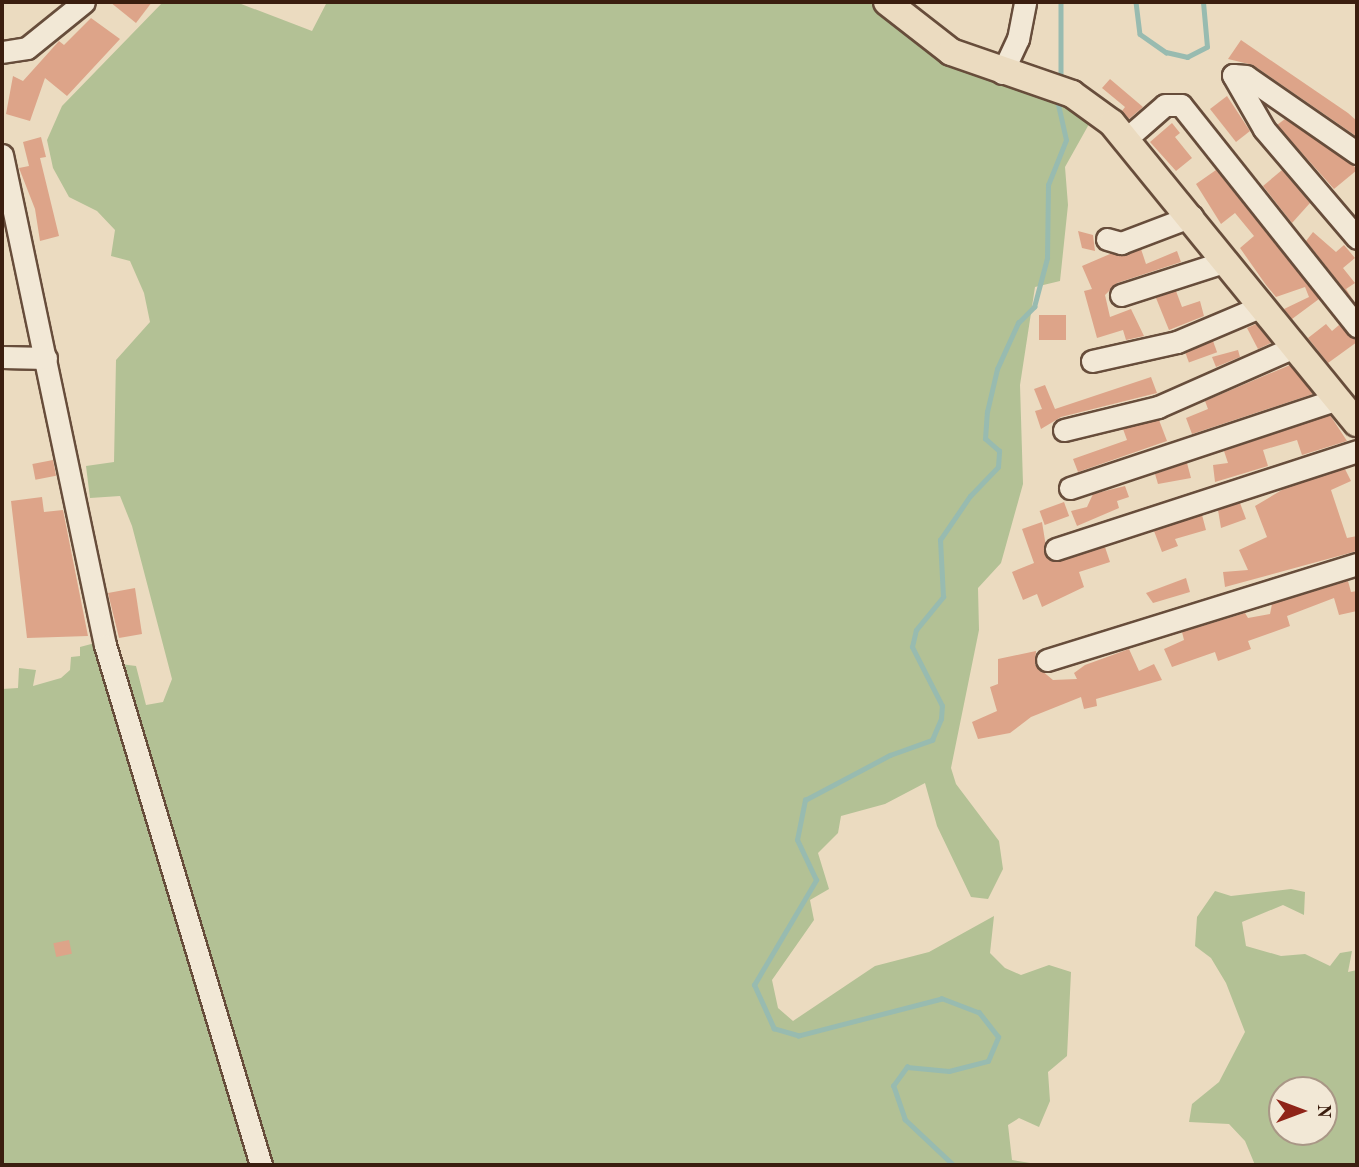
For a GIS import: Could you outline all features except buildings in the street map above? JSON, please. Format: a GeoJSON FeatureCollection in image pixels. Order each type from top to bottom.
{"type":"FeatureCollection","features":[{"type":"Feature","properties":{"kind":"main road"},"geometry":{"type":"LineString","coordinates":[[887,2],[951,52],[1002,73],[1061,91],[1127,138],[1294,347],[1357,420]]}},
{"type":"Feature","properties":{"kind":"street"},"geometry":{"type":"LineString","coordinates":[[2,52],[27,48],[84,2]]}},
{"type":"Feature","properties":{"kind":"street"},"geometry":{"type":"LineString","coordinates":[[1002,73],[1018,39],[1025,2]]}},
{"type":"Feature","properties":{"kind":"street"},"geometry":{"type":"LineString","coordinates":[[1357,153],[1247,76],[1233,75],[1264,130],[1357,238]]}},
{"type":"Feature","properties":{"kind":"street"},"geometry":{"type":"LineString","coordinates":[[1127,138],[1164,105],[1181,105],[1357,326]]}},
{"type":"Feature","properties":{"kind":"street"},"geometry":{"type":"LineString","coordinates":[[3,164],[105,645],[261,1165]]}},
{"type":"Feature","properties":{"kind":"street"},"geometry":{"type":"LineString","coordinates":[[1107,240],[1121,243],[1192,216]]}},
{"type":"Feature","properties":{"kind":"street"},"geometry":{"type":"LineString","coordinates":[[1121,295],[1227,261]]}},
{"type":"Feature","properties":{"kind":"street"},"geometry":{"type":"LineString","coordinates":[[1092,361],[1177,342],[1262,306]]}},
{"type":"Feature","properties":{"kind":"street"},"geometry":{"type":"LineString","coordinates":[[1064,430],[1158,407],[1294,347]]}},
{"type":"Feature","properties":{"kind":"street"},"geometry":{"type":"LineString","coordinates":[[2,357],[46,358]]}},
{"type":"Feature","properties":{"kind":"street"},"geometry":{"type":"LineString","coordinates":[[1070,488],[1338,399]]}},
{"type":"Feature","properties":{"kind":"street"},"geometry":{"type":"LineString","coordinates":[[1056,548],[1357,451]]}},
{"type":"Feature","properties":{"kind":"street"},"geometry":{"type":"LineString","coordinates":[[1047,660],[1357,564]]}},
{"type":"Feature","properties":{"kind":"green space"},"geometry":{"type":"Polygon","coordinates":[[[163,2],[236,2],[312,31],[327,2],[873,2],[949,61],[1093,117],[1065,167],[1068,205],[1060,281],[1035,287],[1020,385],[1023,484],[1001,563],[978,588],[979,630],[951,768],[956,784],[999,841],[1003,869],[988,899],[971,897],[937,826],[925,783],[885,804],[841,816],[838,833],[818,853],[829,889],[810,900],[814,920],[772,980],[778,1008],[793,1021],[875,966],[929,952],[994,916],[990,953],[1005,968],[1021,975],[1049,965],[1071,972],[1067,1056],[1048,1072],[1050,1101],[1039,1127],[1019,1118],[1008,1125],[1012,1160],[1043,1165],[268,1165],[120,664],[136,666],[146,705],[163,702],[172,679],[132,526],[120,496],[90,498],[86,466],[114,462],[116,360],[150,322],[144,293],[130,261],[111,256],[115,230],[97,211],[69,197],[53,168],[47,140],[62,106],[163,2]]]}},
{"type":"Feature","properties":{"kind":"green space"},"geometry":{"type":"Polygon","coordinates":[[[95,643],[250,1165],[2,1165],[2,689],[18,688],[19,668],[36,670],[33,686],[61,678],[70,670],[71,657],[80,656],[80,647],[95,643]]]}},
{"type":"Feature","properties":{"kind":"green space"},"geometry":{"type":"Polygon","coordinates":[[[1291,889],[1305,892],[1304,915],[1283,905],[1242,922],[1246,946],[1281,956],[1305,954],[1330,966],[1340,953],[1352,951],[1348,972],[1357,970],[1357,1165],[1255,1165],[1245,1141],[1229,1124],[1189,1122],[1192,1104],[1219,1082],[1245,1032],[1226,983],[1211,958],[1195,946],[1197,917],[1215,891],[1231,896],[1291,889]]]}},
{"type":"Feature","properties":{"kind":"waterway"},"geometry":{"type":"LineString","coordinates":[[1061,2],[1061,81]]}},
{"type":"Feature","properties":{"kind":"waterway"},"geometry":{"type":"LineString","coordinates":[[1136,2],[1140,34],[1166,52],[1187,57],[1207,47],[1203,2]]}},
{"type":"Feature","properties":{"kind":"waterway"},"geometry":{"type":"LineString","coordinates":[[953,1165],[905,1120],[893,1086],[907,1067],[949,1071],[988,1061],[998,1037],[979,1013],[942,999],[799,1036],[774,1029],[754,985],[816,880],[797,840],[805,800],[890,755],[932,740],[941,719],[942,706],[912,647],[916,630],[943,597],[940,540],[970,496],[998,467],[999,451],[985,439],[987,412],[997,369],[1018,323],[1034,307],[1047,258],[1048,185],[1066,140],[1057,100]]}}]}
